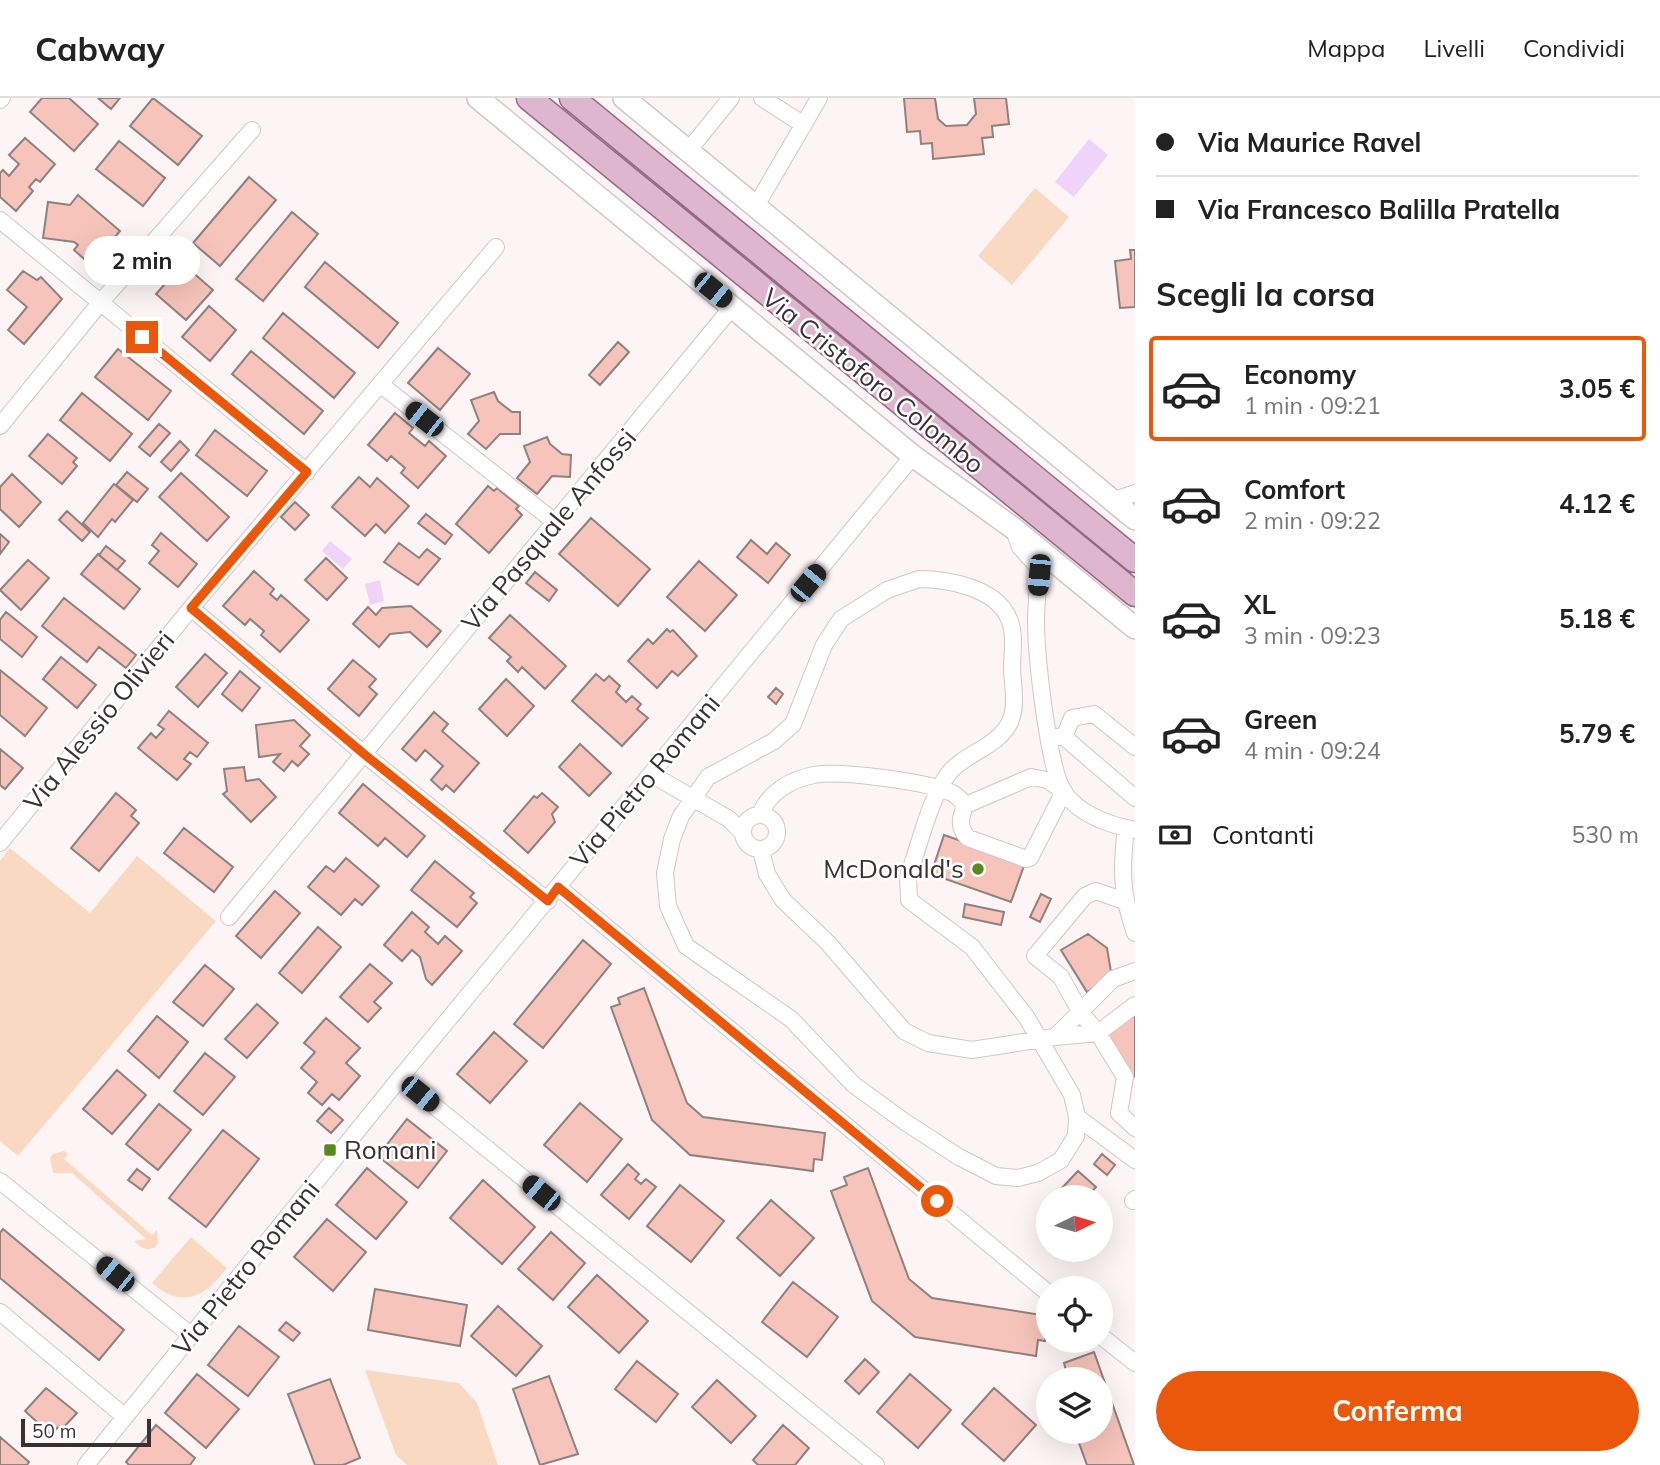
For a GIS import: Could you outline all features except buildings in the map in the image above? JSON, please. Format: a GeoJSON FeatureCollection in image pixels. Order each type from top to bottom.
{"type":"FeatureCollection","features":[{"type":"Feature","properties":{"kind":"main road","name":"Via Cristoforo Colombo"},"geometry":{"type":"LineString","coordinates":[[529,98],[1135,594]]}},
{"type":"Feature","properties":{"kind":"main road","name":"Via Cristoforo Colombo"},"geometry":{"type":"LineString","coordinates":[[572,98],[1135,560]]}},
{"type":"Feature","properties":{"kind":"street","name":"Via Cristoforo Colombo"},"geometry":{"type":"LineString","coordinates":[[478,98],[913,456],[1013,528],[1135,628]]}},
{"type":"Feature","properties":{"kind":"street"},"geometry":{"type":"LineString","coordinates":[[624,98],[1135,519]]}},
{"type":"Feature","properties":{"kind":"street"},"geometry":{"type":"LineString","coordinates":[[688,151],[731,98]]}},
{"type":"Feature","properties":{"kind":"street"},"geometry":{"type":"LineString","coordinates":[[762,98],[804,125]]}},
{"type":"Feature","properties":{"kind":"street"},"geometry":{"type":"LineString","coordinates":[[757,206],[819,98]]}},
{"type":"Feature","properties":{"kind":"street"},"geometry":{"type":"LineString","coordinates":[[0,426],[100,303],[252,130]]}},
{"type":"Feature","properties":{"kind":"street"},"geometry":{"type":"LineString","coordinates":[[0,220],[307,472]]}},
{"type":"Feature","properties":{"kind":"street","name":"Via Alessio Olivieri"},"geometry":{"type":"LineString","coordinates":[[0,843],[191,608],[496,247]]}},
{"type":"Feature","properties":{"kind":"street","name":"Via Pasquale Anfossi"},"geometry":{"type":"LineString","coordinates":[[229,916],[733,306]]}},
{"type":"Feature","properties":{"kind":"street"},"geometry":{"type":"LineString","coordinates":[[380,384],[555,522]]}},
{"type":"Feature","properties":{"kind":"street","name":"Via Pietro Romani"},"geometry":{"type":"LineString","coordinates":[[86,1465],[400,1078],[913,456]]}},
{"type":"Feature","properties":{"kind":"street"},"geometry":{"type":"LineString","coordinates":[[1112,501],[1135,493]]}},
{"type":"Feature","properties":{"kind":"street"},"geometry":{"type":"LineString","coordinates":[[1013,528],[1020,547],[1038,567],[1036,622],[1044,697],[1057,737],[1055,774],[1063,792],[1034,855],[1026,859],[968,838],[961,825],[961,814],[966,805],[1026,778],[1042,778],[1063,792],[1082,810],[1105,823],[1131,829],[1121,865],[1124,901],[1135,933]]}},
{"type":"Feature","properties":{"kind":"street"},"geometry":{"type":"LineString","coordinates":[[919,579],[942,579],[977,591],[1000,604],[1010,622],[1014,700],[1009,724],[997,738],[955,767],[940,790],[908,877],[909,900],[972,947],[1027,1018],[1072,1095],[1077,1117],[1076,1136],[1061,1160],[1028,1176],[996,1176],[959,1157],[854,1085],[791,1019],[686,946],[668,906],[665,873],[677,827],[708,777],[774,741],[793,724],[824,645],[841,619],[887,590],[919,579]]}},
{"type":"Feature","properties":{"kind":"street"},"geometry":{"type":"LineString","coordinates":[[191,608],[364,754],[548,901]]}},
{"type":"Feature","properties":{"kind":"street"},"geometry":{"type":"LineString","coordinates":[[1010,622],[1036,622]]}},
{"type":"Feature","properties":{"kind":"street"},"geometry":{"type":"LineString","coordinates":[[1014,700],[1044,697]]}},
{"type":"Feature","properties":{"kind":"street"},"geometry":{"type":"LineString","coordinates":[[1057,737],[1072,718],[1094,714],[1135,747]]}},
{"type":"Feature","properties":{"kind":"street"},"geometry":{"type":"LineString","coordinates":[[1057,737],[1135,798]]}},
{"type":"Feature","properties":{"kind":"street"},"geometry":{"type":"LineString","coordinates":[[760,815],[766,800],[785,786],[813,775],[834,773],[884,778],[940,790],[953,794],[966,805]]}},
{"type":"Feature","properties":{"kind":"street"},"geometry":{"type":"LineString","coordinates":[[651,774],[729,819],[743,833],[750,847],[761,850],[772,846],[778,835],[775,824],[760,815],[750,818],[743,833]]}},
{"type":"Feature","properties":{"kind":"street"},"geometry":{"type":"LineString","coordinates":[[761,850],[767,874],[783,900],[828,943],[904,1031],[928,1043],[972,1050],[1098,1033],[1135,1006]]}},
{"type":"Feature","properties":{"kind":"street"},"geometry":{"type":"LineString","coordinates":[[558,887],[1036,1283]]}},
{"type":"Feature","properties":{"kind":"street"},"geometry":{"type":"LineString","coordinates":[[1124,901],[1096,891],[1085,896],[1035,956],[1061,977],[1081,1013],[1098,1033],[1125,1077],[1119,1113],[1135,1128]]}},
{"type":"Feature","properties":{"kind":"street"},"geometry":{"type":"LineString","coordinates":[[1055,1037],[1113,979],[1135,971]]}},
{"type":"Feature","properties":{"kind":"street"},"geometry":{"type":"LineString","coordinates":[[400,1078],[876,1465]]}},
{"type":"Feature","properties":{"kind":"street"},"geometry":{"type":"LineString","coordinates":[[1077,1117],[1132,1152]]}},
{"type":"Feature","properties":{"kind":"street"},"geometry":{"type":"LineString","coordinates":[[2,1188],[192,1336]]}},
{"type":"Feature","properties":{"kind":"street"},"geometry":{"type":"LineString","coordinates":[[0,1312],[124,1416]]}},
{"type":"Feature","properties":{"kind":"street"},"geometry":{"type":"LineString","coordinates":[[1113,1346],[1135,1363]]}},
{"type":"Feature","properties":{"kind":"shaded area"},"geometry":{"type":"Polygon","coordinates":[[[1089,139],[1108,155],[1074,197],[1055,182],[1089,139]]]}},
{"type":"Feature","properties":{"kind":"shaded area"},"geometry":{"type":"Polygon","coordinates":[[[1035,188],[1069,217],[1012,285],[978,256],[1035,188]]]}},
{"type":"Feature","properties":{"kind":"shaded area"},"geometry":{"type":"Polygon","coordinates":[[[330,541],[352,559],[343,569],[322,551],[330,541]]]}},
{"type":"Feature","properties":{"kind":"shaded area"},"geometry":{"type":"Polygon","coordinates":[[[380,580],[384,601],[370,605],[365,584],[380,580]]]}},
{"type":"Feature","properties":{"kind":"shaded area"},"geometry":{"type":"Polygon","coordinates":[[[10,848],[90,913],[137,856],[216,921],[18,1156],[0,1141],[0,861],[10,848]]]}},
{"type":"Feature","properties":{"kind":"shaded area"},"geometry":{"type":"Polygon","coordinates":[[[64,1151],[68,1154],[64,1159],[152,1235],[157,1230],[158,1244],[155,1247],[146,1249],[134,1241],[146,1239],[72,1173],[53,1173],[50,1158],[53,1154],[64,1151]]]}},
{"type":"Feature","properties":{"kind":"shaded area"},"geometry":{"type":"Polygon","coordinates":[[[191,1237],[227,1268],[202,1293],[184,1298],[174,1296],[152,1283],[191,1237]]]}},
{"type":"Feature","properties":{"kind":"shaded area"},"geometry":{"type":"Polygon","coordinates":[[[365,1370],[459,1383],[477,1403],[498,1465],[407,1465],[396,1455],[365,1370]]]}},
{"type":"Feature","properties":{"kind":"place","name":"McDonald's"},"geometry":{"type":"Point","coordinates":[978,869]}},
{"type":"Feature","properties":{"kind":"place","name":"Romani"},"geometry":{"type":"Point","coordinates":[330,1150]}},
{"type":"Feature","properties":{"kind":"route"},"geometry":{"type":"LineString","coordinates":[[142,337],[307,472],[191,608],[364,754],[548,901],[558,887],[937,1201]]}}]}
